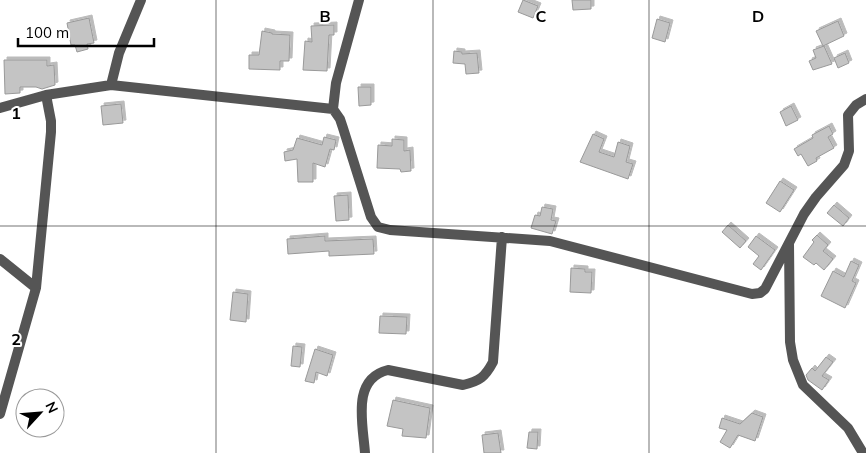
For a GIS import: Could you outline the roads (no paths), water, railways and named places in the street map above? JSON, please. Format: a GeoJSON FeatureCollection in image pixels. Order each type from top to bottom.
{"type":"FeatureCollection","features":[{"type":"Feature","properties":{"kind":"street"},"geometry":{"type":"LineString","coordinates":[[111,85],[118,53],[141,0]]}},
{"type":"Feature","properties":{"kind":"street"},"geometry":{"type":"LineString","coordinates":[[359,0],[336,83],[333,109],[340,118],[371,217],[378,227],[390,230],[550,241],[752,294],[760,293],[765,289],[804,214],[844,165],[849,151],[848,115],[856,105],[866,100]]}},
{"type":"Feature","properties":{"kind":"street"},"geometry":{"type":"LineString","coordinates":[[0,108],[46,95],[111,85],[333,109]]}},
{"type":"Feature","properties":{"kind":"street"},"geometry":{"type":"LineString","coordinates":[[0,414],[36,288],[51,132],[46,95]]}},
{"type":"Feature","properties":{"kind":"street"},"geometry":{"type":"LineString","coordinates":[[365,453],[362,397],[367,383],[378,372],[388,370],[463,385],[474,383],[486,375],[493,362],[502,237]]}},
{"type":"Feature","properties":{"kind":"street"},"geometry":{"type":"LineString","coordinates":[[789,243],[790,342],[793,360],[803,385],[848,428],[863,453]]}},
{"type":"Feature","properties":{"kind":"street"},"geometry":{"type":"LineString","coordinates":[[0,259],[36,288]]}}]}
